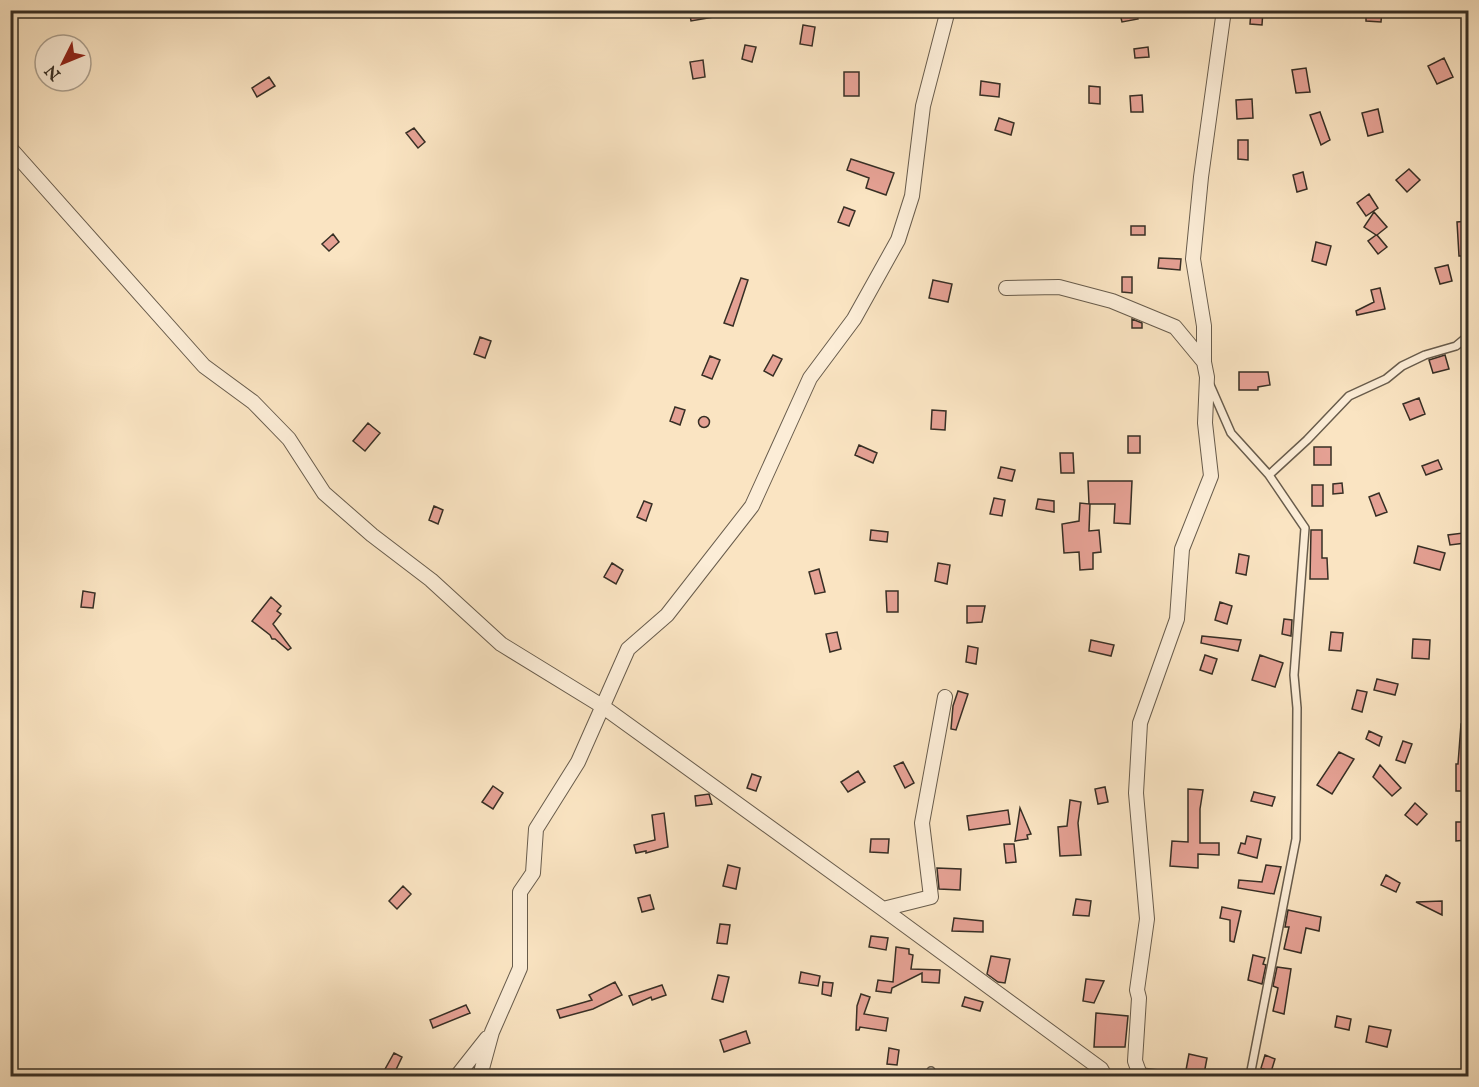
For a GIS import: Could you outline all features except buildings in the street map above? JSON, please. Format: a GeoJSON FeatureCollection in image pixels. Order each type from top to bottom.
{"type":"FeatureCollection","features":[{"type":"Feature","properties":{"kind":"street"},"geometry":{"type":"LineString","coordinates":[[480,1077],[492,1032],[520,968],[520,892],[533,873],[536,829],[578,762],[628,649],[666,615],[752,506],[810,378],[854,319],[898,240],[912,196],[923,106],[948,10]]}},
{"type":"Feature","properties":{"kind":"street"},"geometry":{"type":"LineString","coordinates":[[1138,1074],[1135,1061],[1139,998],[1137,990],[1147,920],[1136,793],[1140,723],[1177,619],[1182,549],[1211,476],[1205,423],[1207,378],[1204,363],[1204,326],[1193,259],[1201,177],[1224,10]]}},
{"type":"Feature","properties":{"kind":"street"},"geometry":{"type":"LineString","coordinates":[[10,148],[204,366],[253,402],[288,439],[324,493],[372,535],[431,580],[501,644],[602,706],[1101,1069],[1105,1077]]}},
{"type":"Feature","properties":{"kind":"street"},"geometry":{"type":"LineString","coordinates":[[1006,288],[1059,287],[1112,301],[1175,327],[1204,363]]}},
{"type":"Feature","properties":{"kind":"street"},"geometry":{"type":"LineString","coordinates":[[883,909],[931,897],[922,823],[945,697]]}},
{"type":"Feature","properties":{"kind":"street"},"geometry":{"type":"LineString","coordinates":[[457,1077],[492,1032]]}},
{"type":"Feature","properties":{"kind":"lane"},"geometry":{"type":"LineString","coordinates":[[1269,475],[1349,396],[1386,379],[1402,366],[1425,355],[1456,346],[1468,336]]}},
{"type":"Feature","properties":{"kind":"lane"},"geometry":{"type":"LineString","coordinates":[[1207,378],[1231,433],[1269,475],[1305,528],[1294,675],[1297,708],[1296,838],[1250,1077]]}},
{"type":"Feature","properties":{"kind":"lane"},"geometry":{"type":"LineString","coordinates":[[1138,1074],[1174,1077]]}}]}
